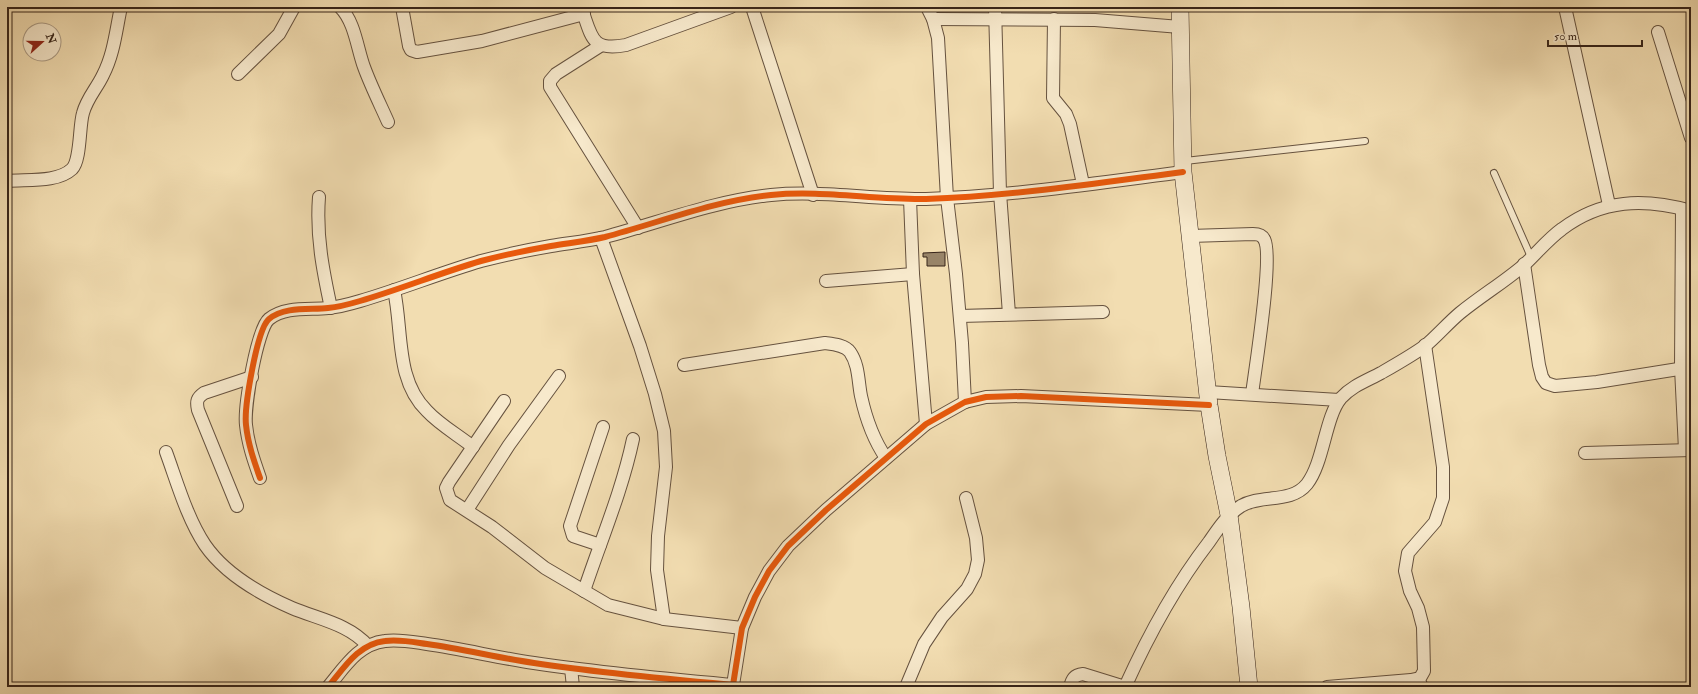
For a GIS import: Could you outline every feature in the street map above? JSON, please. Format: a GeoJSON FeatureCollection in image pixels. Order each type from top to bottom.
{"type":"FeatureCollection","features":[{"type":"Feature","properties":{"kind":"main road"},"geometry":{"type":"LineString","coordinates":[[1180,7],[1183,167],[1190,236],[1217,456],[1229,515],[1241,607],[1249,687]]}},
{"type":"Feature","properties":{"kind":"street"},"geometry":{"type":"LineString","coordinates":[[7,181],[53,178],[64,174],[73,167],[77,156],[83,112],[92,92],[103,75],[112,50],[121,7]]}},
{"type":"Feature","properties":{"kind":"street"},"geometry":{"type":"LineString","coordinates":[[238,74],[259,56],[279,34],[294,7]]}},
{"type":"Feature","properties":{"kind":"street"},"geometry":{"type":"LineString","coordinates":[[340,7],[345,12],[352,26],[364,66],[388,122]]}},
{"type":"Feature","properties":{"kind":"street"},"geometry":{"type":"LineString","coordinates":[[402,7],[408,46],[411,50],[417,52],[489,39],[582,10],[592,38],[600,46]]}},
{"type":"Feature","properties":{"kind":"street"},"geometry":{"type":"LineString","coordinates":[[638,228],[550,87],[550,81],[556,74],[600,46],[612,47],[626,45],[731,7]]}},
{"type":"Feature","properties":{"kind":"street"},"geometry":{"type":"LineString","coordinates":[[752,7],[813,195]]}},
{"type":"Feature","properties":{"kind":"street"},"geometry":{"type":"LineString","coordinates":[[927,7],[933,19],[938,38],[947,198],[960,316],[965,402]]}},
{"type":"Feature","properties":{"kind":"street"},"geometry":{"type":"LineString","coordinates":[[1564,7],[1609,205]]}},
{"type":"Feature","properties":{"kind":"street"},"geometry":{"type":"LineString","coordinates":[[933,19],[995,13],[1054,19],[1095,20],[1180,27]]}},
{"type":"Feature","properties":{"kind":"street"},"geometry":{"type":"LineString","coordinates":[[995,13],[1000,193],[1009,314]]}},
{"type":"Feature","properties":{"kind":"street"},"geometry":{"type":"LineString","coordinates":[[1054,19],[1053,98],[1066,114],[1070,124],[1083,184]]}},
{"type":"Feature","properties":{"kind":"street"},"geometry":{"type":"LineString","coordinates":[[1658,32],[1691,138]]}},
{"type":"Feature","properties":{"kind":"street"},"geometry":{"type":"LineString","coordinates":[[260,478],[250,448],[246,422],[247,397],[261,332],[267,320],[278,314],[290,310],[331,308],[356,302],[482,261],[538,248],[601,238],[694,210],[737,200],[774,195],[910,199],[947,198],[1083,184],[1183,167]]}},
{"type":"Feature","properties":{"kind":"street"},"geometry":{"type":"LineString","coordinates":[[319,198],[317,220],[319,248],[331,308]]}},
{"type":"Feature","properties":{"kind":"street"},"geometry":{"type":"LineString","coordinates":[[910,199],[913,274],[926,424]]}},
{"type":"Feature","properties":{"kind":"street"},"geometry":{"type":"LineString","coordinates":[[1070,687],[1073,678],[1083,674],[1125,687],[1166,606],[1193,562],[1229,515],[1242,505],[1255,500],[1286,496],[1298,492],[1308,483],[1319,457],[1339,400],[1353,386],[1380,373],[1425,346],[1458,315],[1528,261],[1562,229],[1582,216],[1609,205],[1646,202],[1687,210],[1686,368],[1688,450],[1585,453]]}},
{"type":"Feature","properties":{"kind":"street"},"geometry":{"type":"LineString","coordinates":[[1190,236],[1253,234],[1260,235],[1264,239],[1267,259],[1264,307],[1252,394]]}},
{"type":"Feature","properties":{"kind":"street"},"geometry":{"type":"LineString","coordinates":[[601,238],[640,346],[655,394],[664,431],[666,468],[658,536],[658,570],[664,619]]}},
{"type":"Feature","properties":{"kind":"street"},"geometry":{"type":"LineString","coordinates":[[1528,261],[1539,365],[1546,383],[1555,386],[1597,382],[1686,368]]}},
{"type":"Feature","properties":{"kind":"street"},"geometry":{"type":"LineString","coordinates":[[826,281],[913,274]]}},
{"type":"Feature","properties":{"kind":"street"},"geometry":{"type":"LineString","coordinates":[[394,290],[400,322],[402,355],[407,379],[414,396],[427,412],[473,446]]}},
{"type":"Feature","properties":{"kind":"street"},"geometry":{"type":"LineString","coordinates":[[960,316],[1103,312]]}},
{"type":"Feature","properties":{"kind":"street"},"geometry":{"type":"LineString","coordinates":[[684,365],[825,343],[840,345],[849,351],[857,366],[867,421],[875,442],[886,458]]}},
{"type":"Feature","properties":{"kind":"street"},"geometry":{"type":"LineString","coordinates":[[1328,687],[1411,680],[1423,682],[1423,627],[1418,608],[1410,591],[1405,571],[1408,553],[1435,522],[1443,498],[1442,459],[1425,346]]}},
{"type":"Feature","properties":{"kind":"street"},"geometry":{"type":"LineString","coordinates":[[467,510],[509,445],[559,376]]}},
{"type":"Feature","properties":{"kind":"street"},"geometry":{"type":"LineString","coordinates":[[236,506],[198,410],[197,402],[199,396],[204,393],[252,377]]}},
{"type":"Feature","properties":{"kind":"street"},"geometry":{"type":"LineString","coordinates":[[328,687],[352,657],[368,646],[385,641],[405,641],[453,647],[533,663],[571,668],[734,686],[742,628],[755,597],[769,571],[788,546],[826,510],[926,424],[965,402],[986,397],[1021,396],[1209,398],[1252,394],[1339,400]]}},
{"type":"Feature","properties":{"kind":"street"},"geometry":{"type":"LineString","coordinates":[[504,401],[446,488],[450,500],[492,527],[546,568],[608,605],[664,619],[742,628]]}},
{"type":"Feature","properties":{"kind":"street"},"geometry":{"type":"LineString","coordinates":[[600,545],[574,536],[570,526],[603,427]]}},
{"type":"Feature","properties":{"kind":"street"},"geometry":{"type":"LineString","coordinates":[[584,591],[626,472],[633,439]]}},
{"type":"Feature","properties":{"kind":"street"},"geometry":{"type":"LineString","coordinates":[[166,452],[191,518],[205,544],[223,566],[251,586],[292,608],[347,630],[360,637],[368,646]]}},
{"type":"Feature","properties":{"kind":"street"},"geometry":{"type":"LineString","coordinates":[[906,687],[924,644],[942,617],[967,589],[975,574],[978,560],[976,538],[966,498]]}},
{"type":"Feature","properties":{"kind":"street"},"geometry":{"type":"LineString","coordinates":[[571,668],[573,687]]}},
{"type":"Feature","properties":{"kind":"lane"},"geometry":{"type":"LineString","coordinates":[[1183,167],[1365,141]]}},
{"type":"Feature","properties":{"kind":"lane"},"geometry":{"type":"LineString","coordinates":[[1494,173],[1528,261]]}},
{"type":"Feature","properties":{"kind":"building"},"geometry":{"type":"Polygon","coordinates":[[[945,252],[945,266],[927,266],[927,257],[923,257],[923,253],[945,252]]]}},
{"type":"Feature","properties":{"kind":"cycle path"},"geometry":{"type":"LineString","coordinates":[[260,478],[253,459],[246,425],[249,386],[256,352],[264,326],[269,319],[282,312],[344,305],[481,261],[534,249],[605,237],[708,207],[750,198],[790,194],[829,194],[926,199],[990,195],[1183,172]]}},
{"type":"Feature","properties":{"kind":"cycle path"},"geometry":{"type":"LineString","coordinates":[[328,687],[352,658],[359,652],[375,643],[396,640],[440,646],[559,667],[634,676],[733,685],[742,628],[755,597],[769,571],[788,546],[826,510],[926,424],[965,402],[986,397],[1021,396],[1209,405]]}}]}
